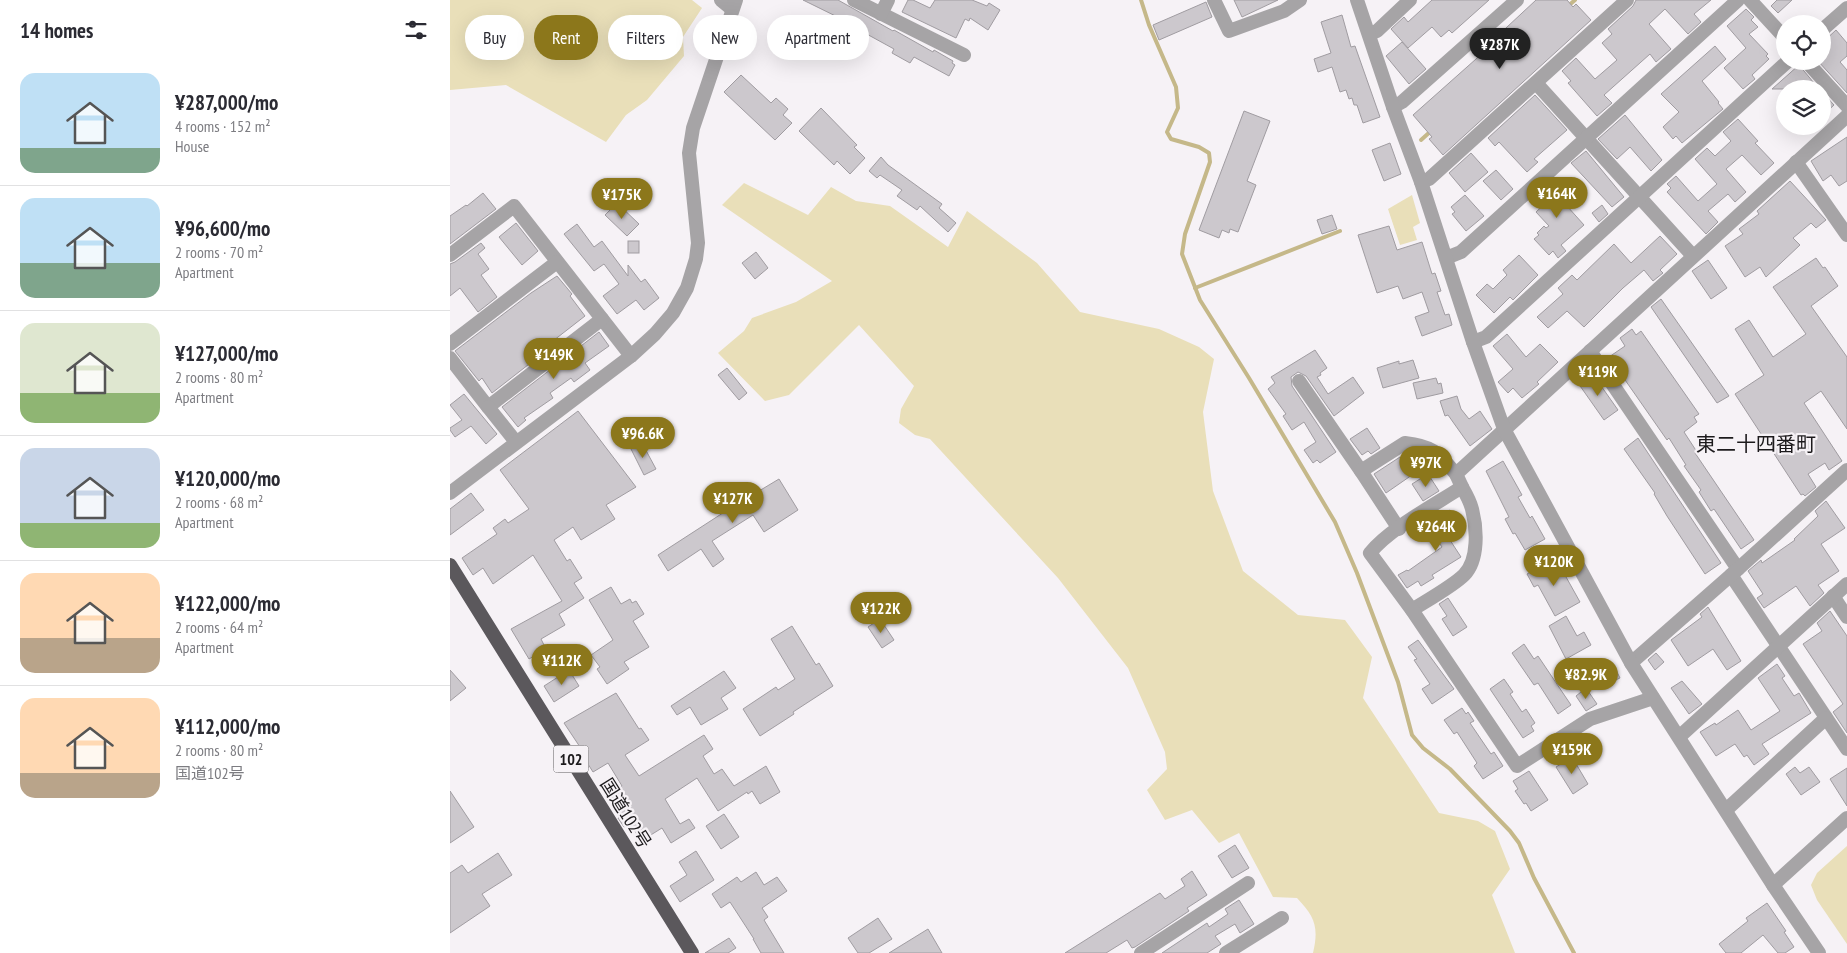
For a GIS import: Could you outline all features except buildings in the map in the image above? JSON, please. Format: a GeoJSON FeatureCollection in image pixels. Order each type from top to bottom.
{"type":"FeatureCollection","features":[{"type":"Feature","properties":{"kind":"highway","name":"国道102号"},"geometry":{"type":"LineString","coordinates":[[450,565],[692,953]]}},
{"type":"Feature","properties":{"kind":"street"},"geometry":{"type":"LineString","coordinates":[[450,492],[631,356],[655,334],[673,313],[687,288],[696,259],[698,243],[690,174],[690,145],[698,109],[734,5],[720,0]]}},
{"type":"Feature","properties":{"kind":"street"},"geometry":{"type":"LineString","coordinates":[[854,0],[964,55]]}},
{"type":"Feature","properties":{"kind":"street"},"geometry":{"type":"LineString","coordinates":[[882,14],[888,0]]}},
{"type":"Feature","properties":{"kind":"street"},"geometry":{"type":"LineString","coordinates":[[1214,0],[1229,31],[1284,11],[1300,0]]}},
{"type":"Feature","properties":{"kind":"street"},"geometry":{"type":"LineString","coordinates":[[1358,0],[1504,429],[1630,663],[1819,953]]}},
{"type":"Feature","properties":{"kind":"street"},"geometry":{"type":"LineString","coordinates":[[1369,34],[1376,31],[1410,0]]}},
{"type":"Feature","properties":{"kind":"street"},"geometry":{"type":"LineString","coordinates":[[1393,107],[1402,102],[1517,0]]}},
{"type":"Feature","properties":{"kind":"street"},"geometry":{"type":"LineString","coordinates":[[1421,182],[1428,179],[1627,0]]}},
{"type":"Feature","properties":{"kind":"street"},"geometry":{"type":"LineString","coordinates":[[1446,258],[1461,252],[1738,0]]}},
{"type":"Feature","properties":{"kind":"street"},"geometry":{"type":"LineString","coordinates":[[1750,0],[1776,28]]}},
{"type":"Feature","properties":{"kind":"street"},"geometry":{"type":"LineString","coordinates":[[1831,22],[1847,8]]}},
{"type":"Feature","properties":{"kind":"street"},"geometry":{"type":"LineString","coordinates":[[1473,342],[1486,337],[1778,70]]}},
{"type":"Feature","properties":{"kind":"street"},"geometry":{"type":"LineString","coordinates":[[1814,70],[1847,106]]}},
{"type":"Feature","properties":{"kind":"street"},"geometry":{"type":"LineString","coordinates":[[1536,83],[1693,256]]}},
{"type":"Feature","properties":{"kind":"street"},"geometry":{"type":"LineString","coordinates":[[1456,474],[1847,116]]}},
{"type":"Feature","properties":{"kind":"street"},"geometry":{"type":"LineString","coordinates":[[1796,162],[1847,235]]}},
{"type":"Feature","properties":{"kind":"street"},"geometry":{"type":"LineString","coordinates":[[450,255],[514,206],[631,356]]}},
{"type":"Feature","properties":{"kind":"street"},"geometry":{"type":"LineString","coordinates":[[450,344],[557,262]]}},
{"type":"Feature","properties":{"kind":"street"},"geometry":{"type":"LineString","coordinates":[[488,406],[602,320]]}},
{"type":"Feature","properties":{"kind":"street"},"geometry":{"type":"LineString","coordinates":[[1590,351],[1734,572],[1778,646],[1847,749]]}},
{"type":"Feature","properties":{"kind":"street"},"geometry":{"type":"LineString","coordinates":[[450,358],[516,442]]}},
{"type":"Feature","properties":{"kind":"street"},"geometry":{"type":"LineString","coordinates":[[1298,381],[1399,528]]}},
{"type":"Feature","properties":{"kind":"street"},"geometry":{"type":"LineString","coordinates":[[1361,471],[1404,443],[1426,447],[1439,454],[1456,474],[1472,507],[1476,530],[1475,546],[1470,568],[1463,577],[1412,610]]}},
{"type":"Feature","properties":{"kind":"street"},"geometry":{"type":"LineString","coordinates":[[1630,663],[1847,470]]}},
{"type":"Feature","properties":{"kind":"street"},"geometry":{"type":"LineString","coordinates":[[1462,488],[1399,528],[1370,553],[1412,610],[1517,766],[1590,719],[1653,698]]}},
{"type":"Feature","properties":{"kind":"street"},"geometry":{"type":"LineString","coordinates":[[1679,737],[1847,584]]}},
{"type":"Feature","properties":{"kind":"street"},"geometry":{"type":"LineString","coordinates":[[1833,596],[1847,617]]}},
{"type":"Feature","properties":{"kind":"street"},"geometry":{"type":"LineString","coordinates":[[1726,810],[1826,718]]}},
{"type":"Feature","properties":{"kind":"street"},"geometry":{"type":"LineString","coordinates":[[1773,885],[1847,818]]}},
{"type":"Feature","properties":{"kind":"street"},"geometry":{"type":"LineString","coordinates":[[1141,953],[1248,883]]}},
{"type":"Feature","properties":{"kind":"street"},"geometry":{"type":"LineString","coordinates":[[1226,953],[1282,918]]}},
{"type":"Feature","properties":{"kind":"shaded area"},"geometry":{"type":"Polygon","coordinates":[[[450,0],[692,0],[702,8],[697,15],[693,15],[693,22],[683,37],[683,15],[608,15],[608,60],[681,60],[647,100],[626,115],[606,142],[506,85],[450,90],[450,0]]]}},
{"type":"Feature","properties":{"kind":"shaded area"},"geometry":{"type":"Polygon","coordinates":[[[744,183],[808,215],[831,187],[856,201],[890,206],[948,247],[967,211],[1037,263],[1080,312],[1159,329],[1199,347],[1214,359],[1203,412],[1213,491],[1243,571],[1298,615],[1345,620],[1372,657],[1363,698],[1439,813],[1478,821],[1495,831],[1510,869],[1492,895],[1515,953],[1313,953],[1316,936],[1312,917],[1297,898],[1273,897],[1239,833],[1219,843],[1192,810],[1165,820],[1147,790],[1167,769],[1165,752],[1128,668],[1058,578],[930,439],[915,435],[899,423],[901,409],[914,386],[859,325],[789,395],[765,401],[718,353],[744,331],[752,318],[796,302],[832,281],[722,205],[744,183]]]}},
{"type":"Feature","properties":{"kind":"shaded area"},"geometry":{"type":"Polygon","coordinates":[[[1412,195],[1420,223],[1413,227],[1417,240],[1400,245],[1388,209],[1412,195]]]}},
{"type":"Feature","properties":{"kind":"shaded area"},"geometry":{"type":"Polygon","coordinates":[[[1847,846],[1847,944],[1817,900],[1811,885],[1817,873],[1847,846]]]}},
{"type":"Feature","properties":{"kind":"waterway"},"geometry":{"type":"LineString","coordinates":[[1141,0],[1149,25],[1176,87],[1178,108],[1167,132],[1171,139],[1199,147],[1209,153],[1210,162],[1185,234],[1182,254],[1200,300],[1335,522],[1357,573],[1398,682],[1412,735],[1423,748],[1450,769],[1510,831],[1519,843],[1534,878],[1574,953]]}},
{"type":"Feature","properties":{"kind":"waterway"},"geometry":{"type":"LineString","coordinates":[[1567,7],[1575,0]]}},
{"type":"Feature","properties":{"kind":"waterway"},"geometry":{"type":"LineString","coordinates":[[1421,140],[1431,131]]}},
{"type":"Feature","properties":{"kind":"waterway"},"geometry":{"type":"LineString","coordinates":[[1195,288],[1340,231]]}},
{"type":"Feature","properties":{"kind":"district","name":"東二十四番町"},"geometry":{"type":"Point","coordinates":[1756,444]}}]}
